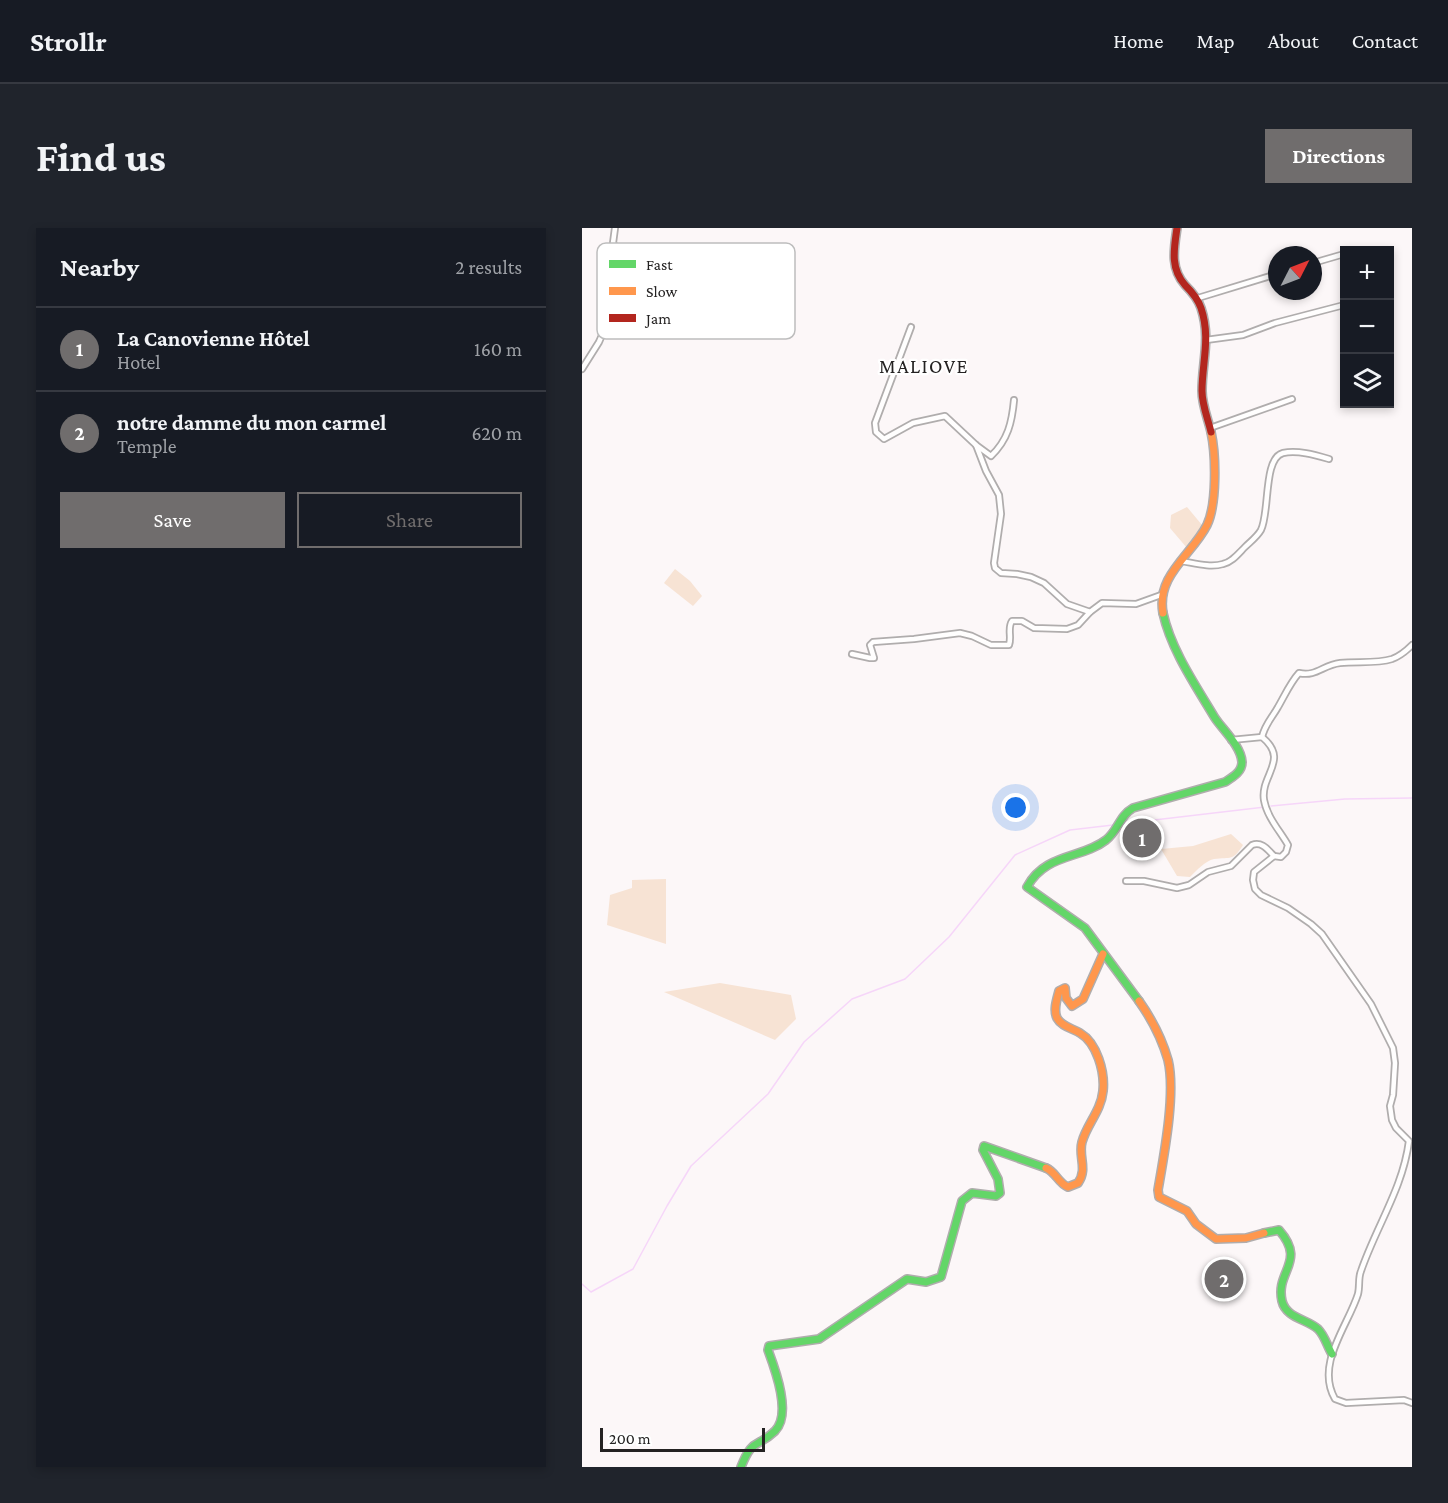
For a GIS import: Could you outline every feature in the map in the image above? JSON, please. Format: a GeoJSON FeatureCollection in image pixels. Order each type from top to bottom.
{"type":"FeatureCollection","features":[{"type":"Feature","properties":{"kind":"street"},"geometry":{"type":"LineString","coordinates":[[613,243],[615,228]]}},
{"type":"Feature","properties":{"kind":"street"},"geometry":{"type":"LineString","coordinates":[[1177,228],[1175,271],[1198,298],[1202,309],[1206,340],[1207,352],[1202,389],[1213,442],[1212,508],[1208,525],[1163,585],[1162,609],[1175,645],[1204,698],[1232,740],[1242,763],[1238,773],[1226,782],[1125,812],[1115,824],[1111,836],[1105,841],[1057,861],[1033,875],[1027,886],[1085,928],[1145,1010],[1161,1041],[1168,1061],[1170,1085],[1159,1197],[1187,1211],[1196,1224],[1216,1239],[1246,1238],[1280,1230],[1290,1242],[1290,1263],[1281,1291],[1281,1300],[1285,1310],[1322,1333],[1332,1354]]}},
{"type":"Feature","properties":{"kind":"street"},"geometry":{"type":"LineString","coordinates":[[1322,260],[1340,255]]}},
{"type":"Feature","properties":{"kind":"street"},"geometry":{"type":"LineString","coordinates":[[1198,298],[1268,277]]}},
{"type":"Feature","properties":{"kind":"street"},"geometry":{"type":"LineString","coordinates":[[1206,340],[1243,335],[1275,323],[1340,306]]}},
{"type":"Feature","properties":{"kind":"street"},"geometry":{"type":"LineString","coordinates":[[911,327],[875,423],[876,432],[884,439],[913,423],[945,416],[991,456],[1000,448],[1011,423],[1014,400]]}},
{"type":"Feature","properties":{"kind":"street"},"geometry":{"type":"LineString","coordinates":[[582,369],[600,339]]}},
{"type":"Feature","properties":{"kind":"street"},"geometry":{"type":"LineString","coordinates":[[1210,428],[1292,399]]}},
{"type":"Feature","properties":{"kind":"street"},"geometry":{"type":"LineString","coordinates":[[976,445],[999,495],[1001,514],[995,568],[1001,573],[1031,577],[1044,583],[1067,604],[1090,612]]}},
{"type":"Feature","properties":{"kind":"street"},"geometry":{"type":"LineString","coordinates":[[1181,561],[1211,565],[1223,564],[1233,559],[1260,531],[1267,510],[1269,472],[1272,462],[1282,453],[1307,453],[1329,459]]}},
{"type":"Feature","properties":{"kind":"street"},"geometry":{"type":"LineString","coordinates":[[852,654],[874,658],[870,645],[873,642],[960,633],[991,645],[1009,645],[1012,621],[1022,621],[1030,627],[1041,629],[1068,629],[1078,625],[1102,603],[1136,604],[1161,595]]}},
{"type":"Feature","properties":{"kind":"street"},"geometry":{"type":"LineString","coordinates":[[1262,737],[1264,725],[1272,717],[1291,682],[1299,673],[1309,675],[1326,666],[1339,663],[1391,659],[1412,645]]}},
{"type":"Feature","properties":{"kind":"street"},"geometry":{"type":"LineString","coordinates":[[1126,881],[1144,881],[1177,888],[1189,885],[1208,872],[1231,866],[1252,844],[1262,844],[1274,856],[1281,857],[1286,852],[1288,845],[1272,820],[1264,800],[1265,781],[1271,774],[1273,766],[1274,753],[1270,743],[1262,737],[1232,740]]}},
{"type":"Feature","properties":{"kind":"street"},"geometry":{"type":"LineString","coordinates":[[1274,856],[1254,872],[1255,889],[1261,895],[1288,908],[1322,934],[1371,1004],[1393,1048],[1395,1063],[1390,1106],[1392,1120],[1408,1141],[1407,1152],[1390,1206],[1360,1273],[1358,1293],[1332,1354],[1329,1366],[1330,1381],[1335,1399],[1346,1402],[1404,1400],[1412,1403]]}},
{"type":"Feature","properties":{"kind":"street"},"geometry":{"type":"LineString","coordinates":[[741,1467],[749,1448],[774,1432],[781,1420],[782,1398],[768,1350],[769,1346],[819,1339],[907,1279],[926,1282],[941,1277],[962,1201],[972,1193],[996,1196],[1000,1193],[1000,1186],[982,1150],[984,1146],[1053,1171],[1063,1185],[1069,1187],[1078,1183],[1083,1169],[1081,1143],[1100,1107],[1103,1082],[1094,1050],[1089,1041],[1064,1027],[1056,1015],[1056,1001],[1059,991],[1065,988],[1066,998],[1072,1006],[1083,999],[1104,954]]}},
{"type":"Feature","properties":{"kind":"shaded area"},"geometry":{"type":"Polygon","coordinates":[[[1187,507],[1202,525],[1187,548],[1170,528],[1171,515],[1187,507]]]}},
{"type":"Feature","properties":{"kind":"shaded area"},"geometry":{"type":"Polygon","coordinates":[[[675,569],[690,581],[702,596],[693,606],[664,583],[675,569]]]}},
{"type":"Feature","properties":{"kind":"shaded area"},"geometry":{"type":"Polygon","coordinates":[[[1231,834],[1243,845],[1237,854],[1207,862],[1190,877],[1177,876],[1161,849],[1193,846],[1231,834]]]}},
{"type":"Feature","properties":{"kind":"shaded area"},"geometry":{"type":"Polygon","coordinates":[[[666,879],[666,944],[607,925],[610,895],[632,888],[632,880],[666,879]]]}},
{"type":"Feature","properties":{"kind":"shaded area"},"geometry":{"type":"Polygon","coordinates":[[[720,983],[791,995],[796,1019],[775,1040],[664,992],[720,983]]]}},
{"type":"Feature","properties":{"kind":"waterway"},"geometry":{"type":"LineString","coordinates":[[1271,806],[1345,799],[1412,798]]}},
{"type":"Feature","properties":{"kind":"waterway"},"geometry":{"type":"LineString","coordinates":[[1120,824],[1265,807]]}},
{"type":"Feature","properties":{"kind":"waterway"},"geometry":{"type":"LineString","coordinates":[[582,1284],[591,1292],[633,1269],[691,1166],[768,1094],[804,1042],[852,999],[905,979],[949,937],[1015,855],[1070,830],[1113,825]]}},
{"type":"Feature","properties":{"kind":"traffic: fast"},"geometry":{"type":"LineString","coordinates":[[1139,1001],[1085,928],[1027,887],[1035,876],[1054,862],[1086,851],[1106,840],[1128,811],[1133,808],[1225,782],[1240,769],[1241,756],[1185,667],[1172,641],[1163,613]]}},
{"type":"Feature","properties":{"kind":"traffic: fast"},"geometry":{"type":"LineString","coordinates":[[741,1467],[752,1447],[775,1431],[780,1423],[782,1403],[768,1350],[769,1346],[819,1339],[907,1279],[926,1282],[941,1277],[962,1201],[972,1193],[996,1196],[1000,1193],[998,1179],[983,1150],[984,1146],[1046,1168]]}},
{"type":"Feature","properties":{"kind":"traffic: fast"},"geometry":{"type":"LineString","coordinates":[[1264,1233],[1279,1230],[1290,1250],[1290,1259],[1281,1291],[1284,1307],[1292,1315],[1318,1329],[1332,1354]]}},
{"type":"Feature","properties":{"kind":"traffic: slow"},"geometry":{"type":"LineString","coordinates":[[1163,613],[1162,600],[1170,576],[1201,536],[1213,505],[1215,479],[1211,432]]}},
{"type":"Feature","properties":{"kind":"traffic: slow"},"geometry":{"type":"LineString","coordinates":[[1046,1168],[1068,1187],[1078,1183],[1081,1178],[1082,1142],[1102,1098],[1103,1075],[1099,1059],[1091,1044],[1080,1033],[1059,1021],[1055,1008],[1059,991],[1065,988],[1066,998],[1072,1006],[1083,999],[1103,954]]}},
{"type":"Feature","properties":{"kind":"traffic: slow"},"geometry":{"type":"LineString","coordinates":[[1139,1001],[1159,1037],[1168,1060],[1170,1074],[1170,1106],[1158,1190],[1159,1197],[1187,1211],[1196,1224],[1216,1239],[1246,1238],[1264,1233]]}},
{"type":"Feature","properties":{"kind":"traffic: jam"},"geometry":{"type":"LineString","coordinates":[[1177,228],[1174,258],[1177,272],[1198,302],[1204,319],[1206,340],[1202,396],[1211,432]]}},
{"type":"Feature","properties":{"kind":"place","name":"La Canovienne Hôtel"},"geometry":{"type":"Point","coordinates":[1142,838]}},
{"type":"Feature","properties":{"kind":"place","name":"notre damme du mon carmel"},"geometry":{"type":"Point","coordinates":[1224,1279]}},
{"type":"Feature","properties":{"kind":"district","name":"MALIOVE"},"geometry":{"type":"Point","coordinates":[924,366]}}]}
